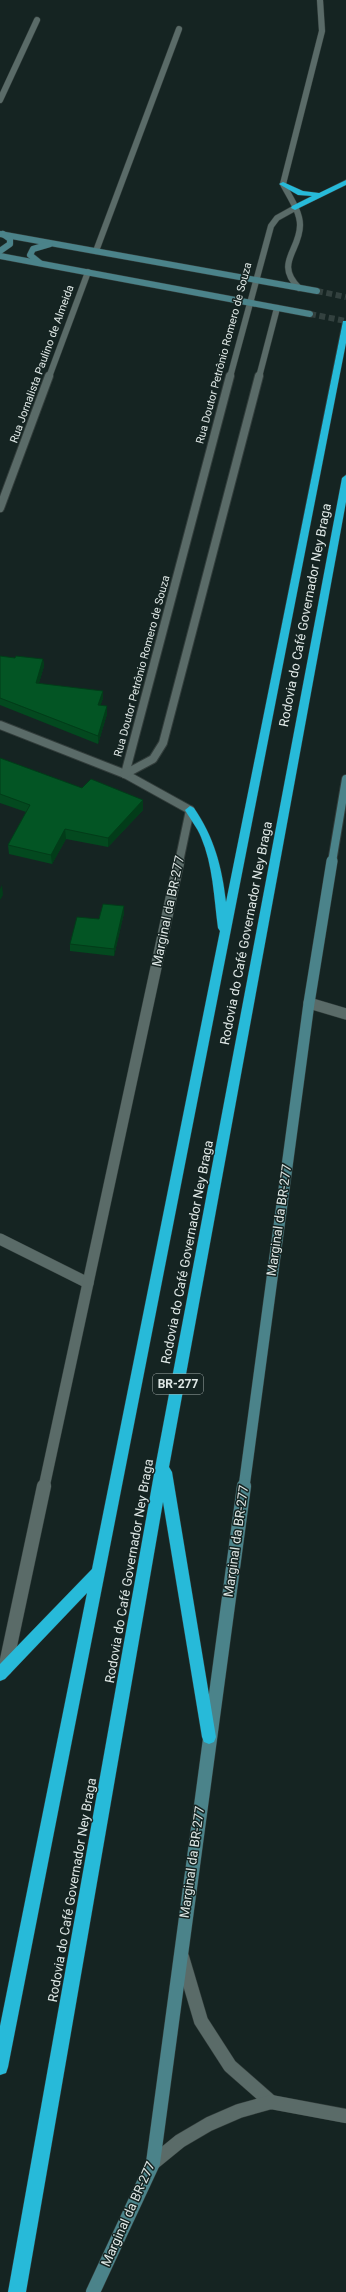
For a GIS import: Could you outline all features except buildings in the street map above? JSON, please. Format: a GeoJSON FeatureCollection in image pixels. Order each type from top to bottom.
{"type":"FeatureCollection","features":[{"type":"Feature","properties":{"kind":"highway"},"geometry":{"type":"LineString","coordinates":[[295,208],[346,182]]}},
{"type":"Feature","properties":{"kind":"highway"},"geometry":{"type":"LineString","coordinates":[[283,184],[300,193],[321,195]]}},
{"type":"Feature","properties":{"kind":"highway","name":"Rodovia do Café Governador Ney Braga"},"geometry":{"type":"LineString","coordinates":[[0,2067],[346,323]]}},
{"type":"Feature","properties":{"kind":"highway","name":"Rodovia do Café Governador Ney Braga"},"geometry":{"type":"LineString","coordinates":[[16,2292],[163,1463],[346,478]]}},
{"type":"Feature","properties":{"kind":"highway"},"geometry":{"type":"LineString","coordinates":[[190,810],[202,825],[210,844],[216,869],[224,938]]}},
{"type":"Feature","properties":{"kind":"highway"},"geometry":{"type":"LineString","coordinates":[[163,1463],[209,1737]]}},
{"type":"Feature","properties":{"kind":"highway"},"geometry":{"type":"LineString","coordinates":[[2,1672],[98,1572]]}},
{"type":"Feature","properties":{"kind":"main road"},"geometry":{"type":"LineString","coordinates":[[2,234],[317,291]]}},
{"type":"Feature","properties":{"kind":"main road"},"geometry":{"type":"LineString","coordinates":[[0,251],[10,244],[10,239],[2,234]]}},
{"type":"Feature","properties":{"kind":"main road"},"geometry":{"type":"LineString","coordinates":[[46,265],[35,261],[30,255],[33,249],[43,244],[56,244]]}},
{"type":"Feature","properties":{"kind":"main road"},"geometry":{"type":"LineString","coordinates":[[0,256],[310,314]]}},
{"type":"Feature","properties":{"kind":"main road","name":"Marginal da BR-277"},"geometry":{"type":"LineString","coordinates":[[93,2292],[153,2162],[180,1950],[309,1003],[346,779]]}},
{"type":"Feature","properties":{"kind":"street"},"geometry":{"type":"LineString","coordinates":[[299,288],[290,279],[287,271],[300,226],[295,208],[283,184],[322,31],[320,0]]}},
{"type":"Feature","properties":{"kind":"street"},"geometry":{"type":"LineString","coordinates":[[0,100],[38,20]]}},
{"type":"Feature","properties":{"kind":"street"},"geometry":{"type":"LineString","coordinates":[[96,251],[178,29]]}},
{"type":"Feature","properties":{"kind":"street","name":"Rua Doutor Petrônio Romero de Souza"},"geometry":{"type":"LineString","coordinates":[[125,774],[255,280],[271,226],[277,218],[295,208]]}},
{"type":"Feature","properties":{"kind":"street","name":"Rua Jornalista Paulino de Almeida"},"geometry":{"type":"LineString","coordinates":[[0,508],[88,272]]}},
{"type":"Feature","properties":{"kind":"street","name":"Rua Doutor Petrônio Romero de Souza"},"geometry":{"type":"LineString","coordinates":[[125,774],[153,759],[163,743],[277,308]]}},
{"type":"Feature","properties":{"kind":"street"},"geometry":{"type":"LineString","coordinates":[[0,725],[125,774],[190,810]]}},
{"type":"Feature","properties":{"kind":"street","name":"Marginal da BR-277"},"geometry":{"type":"LineString","coordinates":[[2,1672],[190,810]]}},
{"type":"Feature","properties":{"kind":"street"},"geometry":{"type":"LineString","coordinates":[[309,1003],[346,1014]]}},
{"type":"Feature","properties":{"kind":"street"},"geometry":{"type":"LineString","coordinates":[[0,1240],[88,1283]]}},
{"type":"Feature","properties":{"kind":"street"},"geometry":{"type":"LineString","coordinates":[[180,1950],[201,2022],[230,2066],[271,2102]]}},
{"type":"Feature","properties":{"kind":"street"},"geometry":{"type":"LineString","coordinates":[[153,2162],[180,2141],[209,2124],[239,2111],[271,2102],[346,2116]]}},
{"type":"Feature","properties":{"kind":"tunnel"},"geometry":{"type":"LineString","coordinates":[[317,291],[346,297]]}},
{"type":"Feature","properties":{"kind":"tunnel"},"geometry":{"type":"LineString","coordinates":[[310,314],[346,321]]}}]}
